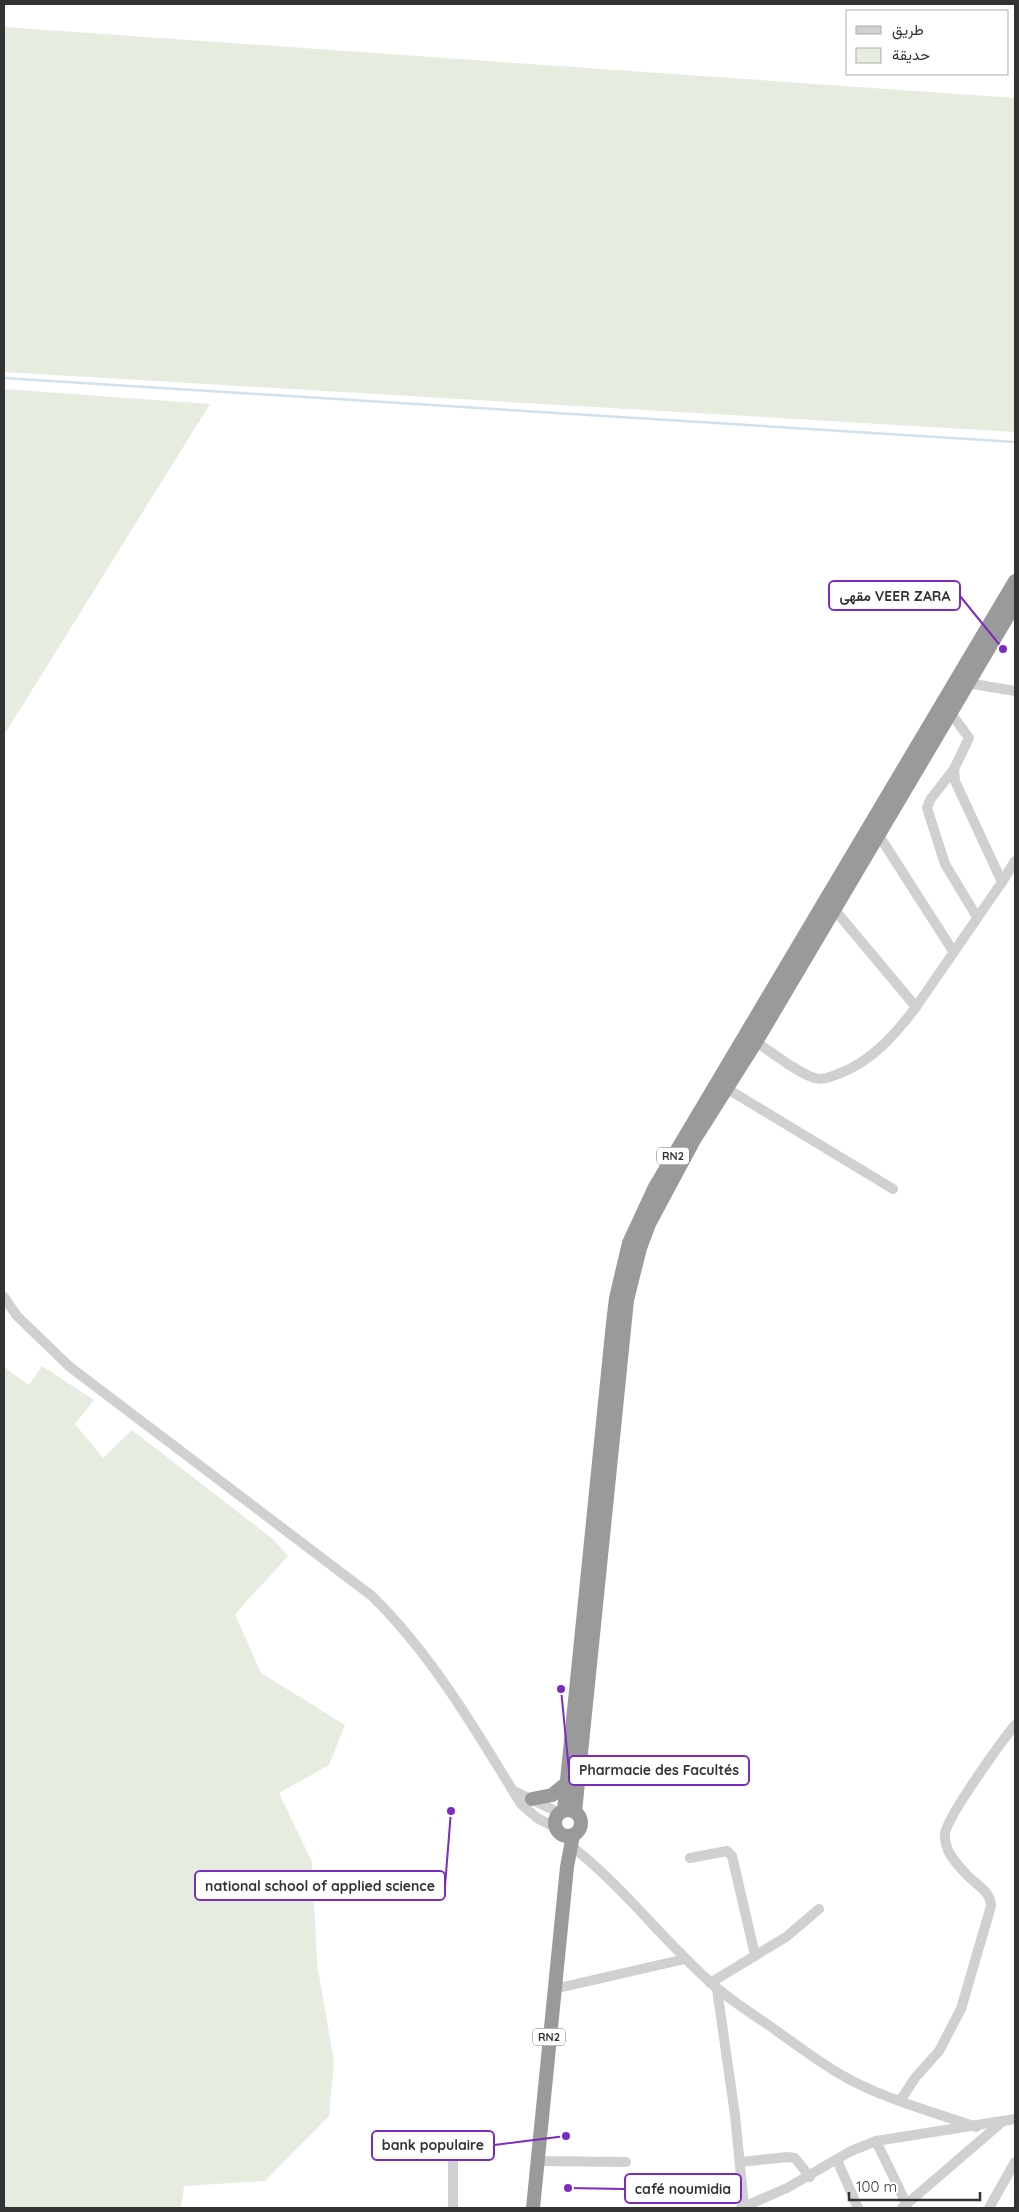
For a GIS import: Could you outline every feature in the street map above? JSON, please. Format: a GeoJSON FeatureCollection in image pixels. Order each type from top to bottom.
{"type":"FeatureCollection","features":[{"type":"Feature","properties":{"kind":"highway","name":"RN2"},"geometry":{"type":"LineString","coordinates":[[567,1812],[568,1782],[613,1323],[616,1298],[630,1243],[655,1187],[1015,580]]}},
{"type":"Feature","properties":{"kind":"highway","name":"RN2"},"geometry":{"type":"LineString","coordinates":[[567,1812],[627,1300],[640,1248],[649,1224],[690,1148],[756,1042],[1015,604]]}},
{"type":"Feature","properties":{"kind":"highway"},"geometry":{"type":"LineString","coordinates":[[532,1799],[552,1795],[568,1782]]}},
{"type":"Feature","properties":{"kind":"highway","name":"RN2"},"geometry":{"type":"LineString","coordinates":[[533,2208],[567,1867],[565,1836],[555,1819],[567,1812],[579,1816],[581,1825],[579,1829],[565,1836]]}},
{"type":"Feature","properties":{"kind":"street"},"geometry":{"type":"LineString","coordinates":[[967,684],[1015,691]]}},
{"type":"Feature","properties":{"kind":"street"},"geometry":{"type":"LineString","coordinates":[[950,712],[965,729],[969,738],[954,769],[930,800],[927,808],[944,864],[977,917]]}},
{"type":"Feature","properties":{"kind":"street"},"geometry":{"type":"LineString","coordinates":[[954,769],[955,781],[1002,882]]}},
{"type":"Feature","properties":{"kind":"street"},"geometry":{"type":"LineString","coordinates":[[878,834],[953,951]]}},
{"type":"Feature","properties":{"kind":"street"},"geometry":{"type":"LineString","coordinates":[[756,1042],[810,1077],[825,1079],[854,1068],[866,1060],[898,1031],[916,1007],[1015,861]]}},
{"type":"Feature","properties":{"kind":"street"},"geometry":{"type":"LineString","coordinates":[[834,908],[916,1007]]}},
{"type":"Feature","properties":{"kind":"street"},"geometry":{"type":"LineString","coordinates":[[726,1088],[894,1189]]}},
{"type":"Feature","properties":{"kind":"street"},"geometry":{"type":"LineString","coordinates":[[4,1297],[23,1321],[70,1367],[372,1596],[412,1639],[446,1684],[528,1811],[565,1836],[612,1881],[713,1986],[839,2074],[900,2101],[976,2127]]}},
{"type":"Feature","properties":{"kind":"street"},"geometry":{"type":"LineString","coordinates":[[900,2101],[915,2078],[939,2050],[961,2009],[991,1906],[991,1900],[986,1892],[972,1881],[952,1858],[946,1846],[946,1829],[975,1781],[1015,1725]]}},
{"type":"Feature","properties":{"kind":"street"},"geometry":{"type":"LineString","coordinates":[[514,1792],[567,1812]]}},
{"type":"Feature","properties":{"kind":"street"},"geometry":{"type":"LineString","coordinates":[[690,1858],[720,1851],[727,1851],[732,1856],[754,1955]]}},
{"type":"Feature","properties":{"kind":"street"},"geometry":{"type":"LineString","coordinates":[[713,1986],[754,1955],[786,1937],[819,1909]]}},
{"type":"Feature","properties":{"kind":"street"},"geometry":{"type":"LineString","coordinates":[[554,1989],[685,1959]]}},
{"type":"Feature","properties":{"kind":"street"},"geometry":{"type":"LineString","coordinates":[[713,1986],[736,2114],[742,2208],[810,2177],[837,2160],[876,2141],[897,2136],[976,2127],[1015,2119]]}},
{"type":"Feature","properties":{"kind":"street"},"geometry":{"type":"LineString","coordinates":[[876,2141],[905,2206],[1003,2121]]}},
{"type":"Feature","properties":{"kind":"street"},"geometry":{"type":"LineString","coordinates":[[453,2155],[453,2208]]}},
{"type":"Feature","properties":{"kind":"street"},"geometry":{"type":"LineString","coordinates":[[740,2162],[786,2157],[795,2158],[810,2177]]}},
{"type":"Feature","properties":{"kind":"street"},"geometry":{"type":"LineString","coordinates":[[837,2160],[858,2208]]}},
{"type":"Feature","properties":{"kind":"street"},"geometry":{"type":"LineString","coordinates":[[537,2161],[626,2162]]}},
{"type":"Feature","properties":{"kind":"street"},"geometry":{"type":"LineString","coordinates":[[989,2208],[1015,2162]]}},
{"type":"Feature","properties":{"kind":"green space"},"geometry":{"type":"Polygon","coordinates":[[[4,27],[1015,98],[1015,432],[4,372],[4,27]]]}},
{"type":"Feature","properties":{"kind":"green space"},"geometry":{"type":"Polygon","coordinates":[[[4,389],[210,404],[4,735],[4,389]]]}},
{"type":"Feature","properties":{"kind":"green space"},"geometry":{"type":"Polygon","coordinates":[[[42,1366],[94,1400],[75,1424],[103,1458],[132,1430],[274,1540],[288,1556],[235,1614],[261,1673],[345,1725],[329,1765],[279,1793],[312,1862],[317,1963],[334,2062],[329,2116],[265,2181],[184,2186],[181,2208],[4,2208],[4,1367],[29,1385],[42,1366]]]}},
{"type":"Feature","properties":{"kind":"waterway"},"geometry":{"type":"LineString","coordinates":[[4,378],[1015,442]]}},
{"type":"Feature","properties":{"kind":"place","name":"مقهى VEER ZARA"},"geometry":{"type":"Point","coordinates":[1003,649]}},
{"type":"Feature","properties":{"kind":"place","name":"Pharmacie des Facultés"},"geometry":{"type":"Point","coordinates":[561,1689]}},
{"type":"Feature","properties":{"kind":"place","name":"national school of applied science"},"geometry":{"type":"Point","coordinates":[451,1811]}},
{"type":"Feature","properties":{"kind":"place","name":"bank populaire"},"geometry":{"type":"Point","coordinates":[566,2136]}},
{"type":"Feature","properties":{"kind":"place","name":"café noumidia"},"geometry":{"type":"Point","coordinates":[568,2188]}}]}
